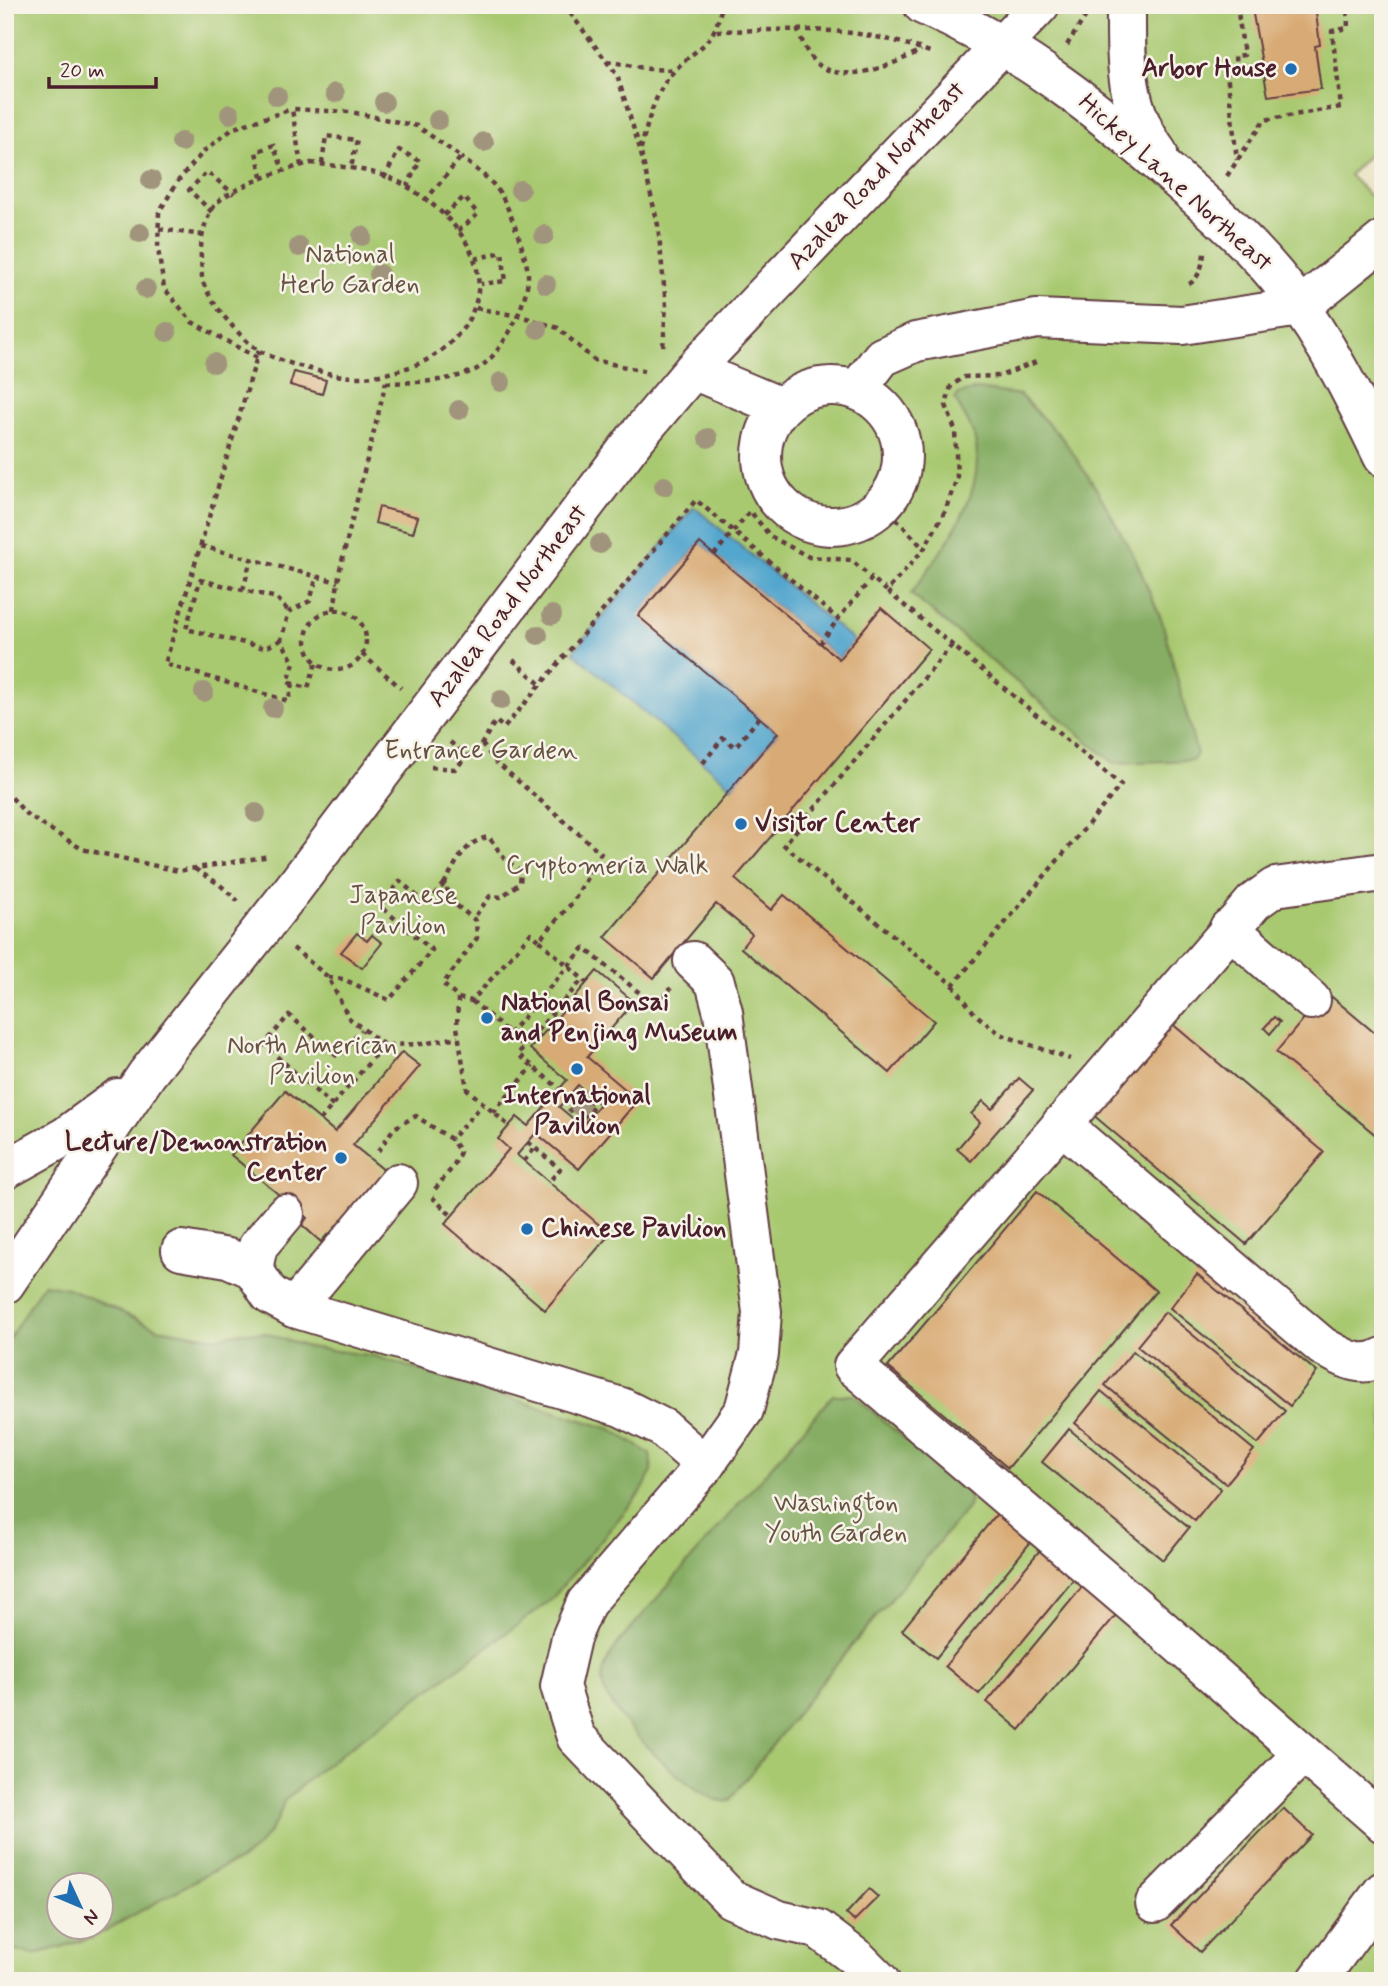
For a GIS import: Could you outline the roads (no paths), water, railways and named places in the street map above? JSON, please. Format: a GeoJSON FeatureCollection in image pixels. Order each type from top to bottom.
{"type":"FeatureCollection","features":[{"type":"Feature","properties":{"kind":"street","name":"Hickey Lane Northeast"},"geometry":{"type":"LineString","coordinates":[[923,5],[1001,46],[1070,89],[1178,180],[1259,256],[1300,307],[1332,355],[1383,457]]}},
{"type":"Feature","properties":{"kind":"street","name":"Azalea Road Northeast"},"geometry":{"type":"LineString","coordinates":[[5,1284],[147,1074],[265,925],[635,439],[677,368],[1040,5]]}},
{"type":"Feature","properties":{"kind":"street"},"geometry":{"type":"LineString","coordinates":[[1126,5],[1126,71],[1141,130],[1178,180]]}},
{"type":"Feature","properties":{"kind":"street"},"geometry":{"type":"LineString","coordinates":[[857,390],[882,357],[916,342],[1037,319],[1182,325],[1300,307],[1383,240]]}},
{"type":"Feature","properties":{"kind":"street"},"geometry":{"type":"LineString","coordinates":[[677,368],[781,407]]}},
{"type":"Feature","properties":{"kind":"street"},"geometry":{"type":"LineString","coordinates":[[833,385],[857,390],[878,402],[898,429],[902,445],[902,469],[894,489],[878,512],[851,524],[813,524],[780,504],[767,483],[762,465],[767,428],[781,407],[793,397],[815,387],[833,385]]}},
{"type":"Feature","properties":{"kind":"street"},"geometry":{"type":"LineString","coordinates":[[1383,872],[1275,887],[1254,902],[853,1366],[1383,1823]]}},
{"type":"Feature","properties":{"kind":"street"},"geometry":{"type":"LineString","coordinates":[[1229,928],[1311,1000]]}},
{"type":"Feature","properties":{"kind":"street"},"geometry":{"type":"LineString","coordinates":[[693,961],[715,982],[723,1012],[762,1311],[760,1354],[744,1410],[705,1465],[586,1603],[571,1638],[560,1686],[576,1737],[731,1899],[779,1920],[818,1930],[859,1960],[880,1981]]}},
{"type":"Feature","properties":{"kind":"street"},"geometry":{"type":"LineString","coordinates":[[5,1170],[66,1136],[147,1074]]}},
{"type":"Feature","properties":{"kind":"street"},"geometry":{"type":"LineString","coordinates":[[1061,1124],[1322,1346],[1351,1362],[1372,1363],[1383,1357]]}},
{"type":"Feature","properties":{"kind":"street"},"geometry":{"type":"LineString","coordinates":[[295,1308],[392,1170]]}},
{"type":"Feature","properties":{"kind":"street"},"geometry":{"type":"LineString","coordinates":[[253,1269],[258,1246],[285,1214]]}},
{"type":"Feature","properties":{"kind":"street"},"geometry":{"type":"LineString","coordinates":[[181,1250],[228,1258],[253,1269],[270,1295],[295,1308],[621,1407],[663,1428],[705,1465]]}},
{"type":"Feature","properties":{"kind":"street"},"geometry":{"type":"LineString","coordinates":[[1155,1903],[1303,1753]]}},
{"type":"Feature","properties":{"kind":"street"},"geometry":{"type":"LineString","coordinates":[[1317,1981],[1383,1891]]}},
{"type":"Feature","properties":{"kind":"water"},"geometry":{"type":"Polygon","coordinates":[[[694,507],[854,641],[839,659],[700,543],[639,616],[778,733],[732,787],[573,652],[694,507]]]}},
{"type":"Feature","properties":{"kind":"place","name":"Arbor House"},"geometry":{"type":"Point","coordinates":[1291,69]}},
{"type":"Feature","properties":{"kind":"place","name":"Visitor Center"},"geometry":{"type":"Point","coordinates":[741,824]}},
{"type":"Feature","properties":{"kind":"place","name":"National Bonsai and Penjing Museum"},"geometry":{"type":"Point","coordinates":[487,1018]}},
{"type":"Feature","properties":{"kind":"place","name":"International Pavilion"},"geometry":{"type":"Point","coordinates":[577,1069]}},
{"type":"Feature","properties":{"kind":"place","name":"Lecture/Demonstration Center"},"geometry":{"type":"Point","coordinates":[341,1158]}},
{"type":"Feature","properties":{"kind":"place","name":"Chinese Pavilion"},"geometry":{"type":"Point","coordinates":[527,1229]}},
{"type":"Feature","properties":{"kind":"park label","name":"National Herb Garden"},"geometry":{"type":"Point","coordinates":[350,270]}},
{"type":"Feature","properties":{"kind":"park label","name":"Entrance Garden"},"geometry":{"type":"Point","coordinates":[481,751]}},
{"type":"Feature","properties":{"kind":"park label","name":"Cryptomeria Walk"},"geometry":{"type":"Point","coordinates":[607,866]}},
{"type":"Feature","properties":{"kind":"park label","name":"Japanese Pavilion"},"geometry":{"type":"Point","coordinates":[403,911]}},
{"type":"Feature","properties":{"kind":"park label","name":"North American Pavilion"},"geometry":{"type":"Point","coordinates":[312,1061]}},
{"type":"Feature","properties":{"kind":"park label","name":"Washington Youth Garden"},"geometry":{"type":"Point","coordinates":[836,1519]}}]}
